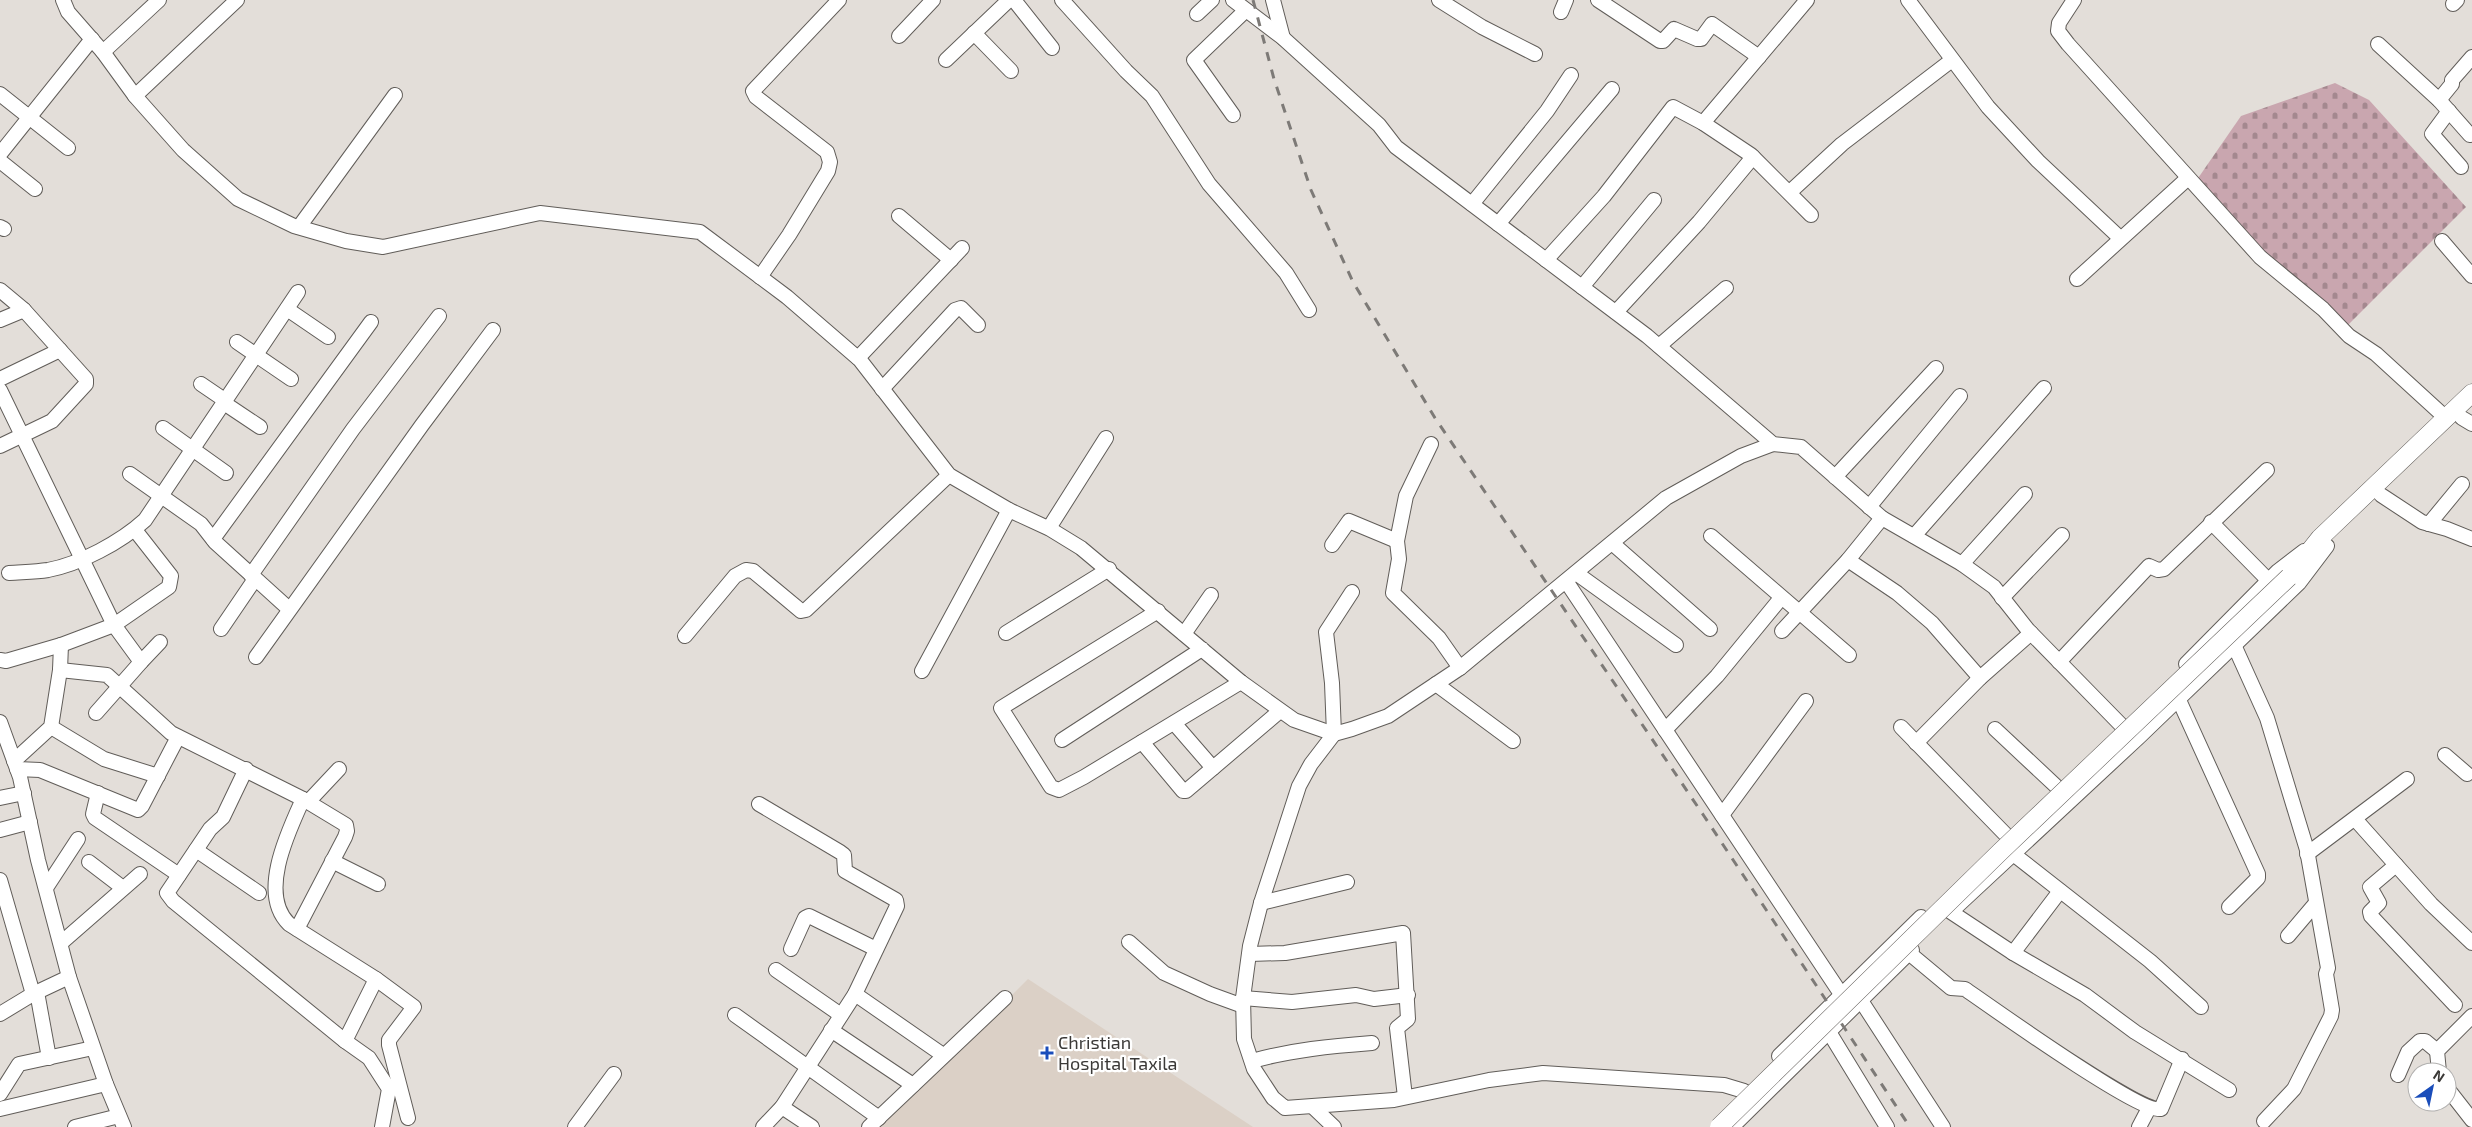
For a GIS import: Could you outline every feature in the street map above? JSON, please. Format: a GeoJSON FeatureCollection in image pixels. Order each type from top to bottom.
{"type":"FeatureCollection","features":[{"type":"Feature","properties":{"kind":"main road"},"geometry":{"type":"LineString","coordinates":[[2324,542],[2380,495],[2463,417],[2472,393]]}},
{"type":"Feature","properties":{"kind":"main road"},"geometry":{"type":"LineString","coordinates":[[1719,1127],[2000,852],[2324,542],[2463,417]]}},
{"type":"Feature","properties":{"kind":"street"},"geometry":{"type":"LineString","coordinates":[[63,0],[68,12],[103,52],[135,96],[183,150],[238,199],[299,227],[346,241],[383,247],[540,213],[700,232],[787,297],[858,358],[949,475],[1009,510],[1049,528],[1081,548],[1109,569],[1242,682],[1280,711],[1294,720],[1334,734]]}},
{"type":"Feature","properties":{"kind":"street"},"geometry":{"type":"LineString","coordinates":[[103,52],[159,0]]}},
{"type":"Feature","properties":{"kind":"street"},"geometry":{"type":"LineString","coordinates":[[135,96],[237,0]]}},
{"type":"Feature","properties":{"kind":"street"},"geometry":{"type":"LineString","coordinates":[[760,277],[789,235],[828,170],[830,162],[827,152],[756,98],[753,91],[839,0]]}},
{"type":"Feature","properties":{"kind":"street"},"geometry":{"type":"LineString","coordinates":[[899,36],[933,0]]}},
{"type":"Feature","properties":{"kind":"street"},"geometry":{"type":"LineString","coordinates":[[946,60],[1009,0]]}},
{"type":"Feature","properties":{"kind":"street"},"geometry":{"type":"LineString","coordinates":[[1014,0],[1052,48]]}},
{"type":"Feature","properties":{"kind":"street"},"geometry":{"type":"LineString","coordinates":[[1062,0],[1126,71],[1152,96],[1182,146],[1208,184],[1286,273],[1298,290],[1308,310]]}},
{"type":"Feature","properties":{"kind":"street"},"geometry":{"type":"LineString","coordinates":[[1197,14],[1212,0]]}},
{"type":"Feature","properties":{"kind":"street"},"geometry":{"type":"LineString","coordinates":[[1233,0],[1283,38],[1378,125],[1396,147],[1616,312],[1659,346],[1773,444]]}},
{"type":"Feature","properties":{"kind":"street"},"geometry":{"type":"LineString","coordinates":[[1273,0],[1283,38]]}},
{"type":"Feature","properties":{"kind":"street"},"geometry":{"type":"LineString","coordinates":[[1440,0],[1482,27],[1535,54]]}},
{"type":"Feature","properties":{"kind":"street"},"geometry":{"type":"LineString","coordinates":[[1598,0],[1660,41],[1664,41],[1674,29],[1697,40],[1701,39],[1712,24],[1759,57]]}},
{"type":"Feature","properties":{"kind":"street"},"geometry":{"type":"LineString","coordinates":[[1703,123],[1807,0]]}},
{"type":"Feature","properties":{"kind":"street"},"geometry":{"type":"LineString","coordinates":[[1908,0],[1988,107],[2038,161],[2120,238]]}},
{"type":"Feature","properties":{"kind":"street"},"geometry":{"type":"LineString","coordinates":[[2074,0],[2059,23],[2058,31],[2260,257],[2323,309],[2349,336],[2463,417]]}},
{"type":"Feature","properties":{"kind":"street"},"geometry":{"type":"LineString","coordinates":[[1233,115],[1194,60],[1245,11]]}},
{"type":"Feature","properties":{"kind":"street"},"geometry":{"type":"LineString","coordinates":[[974,33],[1011,71]]}},
{"type":"Feature","properties":{"kind":"street"},"geometry":{"type":"LineString","coordinates":[[0,154],[92,39]]}},
{"type":"Feature","properties":{"kind":"street"},"geometry":{"type":"LineString","coordinates":[[2378,44],[2439,100],[2470,134]]}},
{"type":"Feature","properties":{"kind":"street"},"geometry":{"type":"LineString","coordinates":[[2439,100],[2452,84],[2452,80],[2472,57]]}},
{"type":"Feature","properties":{"kind":"street"},"geometry":{"type":"LineString","coordinates":[[1790,192],[1842,144],[1952,60]]}},
{"type":"Feature","properties":{"kind":"street"},"geometry":{"type":"LineString","coordinates":[[1472,204],[1547,111],[1572,75]]}},
{"type":"Feature","properties":{"kind":"street"},"geometry":{"type":"LineString","coordinates":[[1498,224],[1612,89]]}},
{"type":"Feature","properties":{"kind":"street"},"geometry":{"type":"LineString","coordinates":[[0,94],[68,148]]}},
{"type":"Feature","properties":{"kind":"street"},"geometry":{"type":"LineString","coordinates":[[299,227],[395,95]]}},
{"type":"Feature","properties":{"kind":"street"},"geometry":{"type":"LineString","coordinates":[[1546,260],[1604,196],[1673,107],[1703,123],[1754,157],[1811,215]]}},
{"type":"Feature","properties":{"kind":"street"},"geometry":{"type":"LineString","coordinates":[[2449,111],[2432,134],[2461,167]]}},
{"type":"Feature","properties":{"kind":"street"},"geometry":{"type":"LineString","coordinates":[[1616,312],[1754,157]]}},
{"type":"Feature","properties":{"kind":"street"},"geometry":{"type":"LineString","coordinates":[[0,161],[35,189]]}},
{"type":"Feature","properties":{"kind":"street"},"geometry":{"type":"LineString","coordinates":[[2077,279],[2188,178]]}},
{"type":"Feature","properties":{"kind":"street"},"geometry":{"type":"LineString","coordinates":[[1582,286],[1654,200]]}},
{"type":"Feature","properties":{"kind":"street"},"geometry":{"type":"LineString","coordinates":[[899,216],[951,260]]}},
{"type":"Feature","properties":{"kind":"street"},"geometry":{"type":"LineString","coordinates":[[2442,241],[2472,276]]}},
{"type":"Feature","properties":{"kind":"street"},"geometry":{"type":"LineString","coordinates":[[858,358],[962,248]]}},
{"type":"Feature","properties":{"kind":"street"},"geometry":{"type":"LineString","coordinates":[[1659,346],[1726,288]]}},
{"type":"Feature","properties":{"kind":"street"},"geometry":{"type":"LineString","coordinates":[[0,290],[24,310],[86,379],[86,384],[52,421],[0,446]]}},
{"type":"Feature","properties":{"kind":"street"},"geometry":{"type":"LineString","coordinates":[[9,573],[48,570],[82,560],[135,530],[145,520],[161,497],[298,292]]}},
{"type":"Feature","properties":{"kind":"street"},"geometry":{"type":"LineString","coordinates":[[882,389],[955,310],[961,308],[978,325]]}},
{"type":"Feature","properties":{"kind":"street"},"geometry":{"type":"LineString","coordinates":[[287,309],[328,337]]}},
{"type":"Feature","properties":{"kind":"street"},"geometry":{"type":"LineString","coordinates":[[0,320],[24,310]]}},
{"type":"Feature","properties":{"kind":"street"},"geometry":{"type":"LineString","coordinates":[[221,629],[253,577],[353,429],[440,316]]}},
{"type":"Feature","properties":{"kind":"street"},"geometry":{"type":"LineString","coordinates":[[213,539],[371,322]]}},
{"type":"Feature","properties":{"kind":"street"},"geometry":{"type":"LineString","coordinates":[[256,656],[493,330]]}},
{"type":"Feature","properties":{"kind":"street"},"geometry":{"type":"LineString","coordinates":[[237,342],[291,379]]}},
{"type":"Feature","properties":{"kind":"street"},"geometry":{"type":"LineString","coordinates":[[0,379],[60,350]]}},
{"type":"Feature","properties":{"kind":"street"},"geometry":{"type":"LineString","coordinates":[[1835,477],[1936,368]]}},
{"type":"Feature","properties":{"kind":"street"},"geometry":{"type":"LineString","coordinates":[[201,384],[260,427]]}},
{"type":"Feature","properties":{"kind":"street"},"geometry":{"type":"LineString","coordinates":[[1914,536],[2044,388]]}},
{"type":"Feature","properties":{"kind":"street"},"geometry":{"type":"LineString","coordinates":[[0,390],[114,625],[141,662]]}},
{"type":"Feature","properties":{"kind":"street"},"geometry":{"type":"LineString","coordinates":[[1869,507],[1960,396]]}},
{"type":"Feature","properties":{"kind":"street"},"geometry":{"type":"LineString","coordinates":[[163,428],[226,473]]}},
{"type":"Feature","properties":{"kind":"street"},"geometry":{"type":"LineString","coordinates":[[1049,528],[1106,438]]}},
{"type":"Feature","properties":{"kind":"street"},"geometry":{"type":"LineString","coordinates":[[1431,444],[1406,496],[1397,541],[1399,569],[1393,588],[1394,593],[1423,620],[1460,668]]}},
{"type":"Feature","properties":{"kind":"street"},"geometry":{"type":"LineString","coordinates":[[1744,1092],[1724,1085],[1543,1073],[1489,1080],[1405,1097],[1313,1107],[1285,1108],[1273,1098],[1254,1069],[1244,1039],[1243,1002],[1250,954],[1261,903],[1299,786],[1311,764],[1334,734],[1388,716],[1460,668],[1666,498],[1741,456],[1773,444],[1801,447],[1882,518],[1962,564],[1994,587],[2031,633],[2123,727]]}},
{"type":"Feature","properties":{"kind":"street"},"geometry":{"type":"LineString","coordinates":[[2059,662],[2149,566],[2158,570],[2164,569],[2267,470]]}},
{"type":"Feature","properties":{"kind":"street"},"geometry":{"type":"LineString","coordinates":[[130,474],[201,524],[213,539],[289,609]]}},
{"type":"Feature","properties":{"kind":"street"},"geometry":{"type":"LineString","coordinates":[[684,636],[735,576],[746,570],[753,571],[801,611],[806,610],[949,475]]}},
{"type":"Feature","properties":{"kind":"street"},"geometry":{"type":"LineString","coordinates":[[2429,524],[2462,484]]}},
{"type":"Feature","properties":{"kind":"street"},"geometry":{"type":"LineString","coordinates":[[1962,564],[2025,494]]}},
{"type":"Feature","properties":{"kind":"street"},"geometry":{"type":"LineString","coordinates":[[2380,495],[2422,522],[2472,539]]}},
{"type":"Feature","properties":{"kind":"street"},"geometry":{"type":"LineString","coordinates":[[922,671],[1009,510]]}},
{"type":"Feature","properties":{"kind":"street"},"geometry":{"type":"LineString","coordinates":[[1782,630],[1848,560],[1882,518]]}},
{"type":"Feature","properties":{"kind":"street"},"geometry":{"type":"LineString","coordinates":[[1332,545],[1349,521],[1397,541]]}},
{"type":"Feature","properties":{"kind":"street"},"geometry":{"type":"LineString","coordinates":[[2212,522],[2269,581]]}},
{"type":"Feature","properties":{"kind":"street"},"geometry":{"type":"LineString","coordinates":[[0,660],[6,661],[61,645],[114,625],[171,583],[171,576],[135,530]]}},
{"type":"Feature","properties":{"kind":"street"},"geometry":{"type":"LineString","coordinates":[[2002,598],[2062,535]]}},
{"type":"Feature","properties":{"kind":"street"},"geometry":{"type":"LineString","coordinates":[[1711,536],[1849,655]]}},
{"type":"Feature","properties":{"kind":"street"},"geometry":{"type":"LineString","coordinates":[[1708,1127],[1846,989],[2123,727],[2269,581],[2324,542]]}},
{"type":"Feature","properties":{"kind":"street"},"geometry":{"type":"LineString","coordinates":[[1732,1127],[1951,912],[2139,737],[2299,583],[2324,542]]}},
{"type":"Feature","properties":{"kind":"street"},"geometry":{"type":"LineString","coordinates":[[1612,543],[1710,629]]}},
{"type":"Feature","properties":{"kind":"street"},"geometry":{"type":"LineString","coordinates":[[1848,560],[1897,593],[1932,623],[1980,678]]}},
{"type":"Feature","properties":{"kind":"street"},"geometry":{"type":"LineString","coordinates":[[1006,633],[1109,569]]}},
{"type":"Feature","properties":{"kind":"street"},"geometry":{"type":"LineString","coordinates":[[1571,577],[1676,644]]}},
{"type":"Feature","properties":{"kind":"street"},"geometry":{"type":"LineString","coordinates":[[1571,577],[1665,730],[1722,815],[1846,989],[1861,1002],[1943,1127]]}},
{"type":"Feature","properties":{"kind":"street"},"geometry":{"type":"LineString","coordinates":[[1334,734],[1332,683],[1326,632],[1352,592]]}},
{"type":"Feature","properties":{"kind":"street"},"geometry":{"type":"LineString","coordinates":[[1184,634],[1211,595]]}},
{"type":"Feature","properties":{"kind":"street"},"geometry":{"type":"LineString","coordinates":[[1665,730],[1717,676],[1781,598]]}},
{"type":"Feature","properties":{"kind":"street"},"geometry":{"type":"LineString","coordinates":[[1158,611],[1002,708],[1051,786],[1059,790],[1242,682]]}},
{"type":"Feature","properties":{"kind":"street"},"geometry":{"type":"LineString","coordinates":[[1916,743],[1980,678],[2031,633]]}},
{"type":"Feature","properties":{"kind":"street"},"geometry":{"type":"LineString","coordinates":[[96,713],[119,685],[160,642]]}},
{"type":"Feature","properties":{"kind":"street"},"geometry":{"type":"LineString","coordinates":[[15,765],[51,727],[60,670],[61,645]]}},
{"type":"Feature","properties":{"kind":"street"},"geometry":{"type":"LineString","coordinates":[[2234,645],[2267,718],[2307,854],[2328,968],[2326,974],[2332,1010],[2303,1075],[2294,1089],[2264,1121]]}},
{"type":"Feature","properties":{"kind":"street"},"geometry":{"type":"LineString","coordinates":[[1062,740],[1202,649]]}},
{"type":"Feature","properties":{"kind":"street"},"geometry":{"type":"LineString","coordinates":[[60,670],[105,674],[171,733],[306,800],[346,825],[347,831],[297,930]]}},
{"type":"Feature","properties":{"kind":"street"},"geometry":{"type":"LineString","coordinates":[[1436,684],[1513,741]]}},
{"type":"Feature","properties":{"kind":"street"},"geometry":{"type":"LineString","coordinates":[[2178,698],[2258,874],[2258,878],[2229,907]]}},
{"type":"Feature","properties":{"kind":"street"},"geometry":{"type":"LineString","coordinates":[[1722,815],[1806,701]]}},
{"type":"Feature","properties":{"kind":"street"},"geometry":{"type":"LineString","coordinates":[[1142,742],[1183,791],[1186,791],[1280,711]]}},
{"type":"Feature","properties":{"kind":"street"},"geometry":{"type":"LineString","coordinates":[[0,722],[24,792],[46,888],[70,977],[93,1048],[121,1121],[76,1127]]}},
{"type":"Feature","properties":{"kind":"street"},"geometry":{"type":"LineString","coordinates":[[1174,723],[1213,768]]}},
{"type":"Feature","properties":{"kind":"street"},"geometry":{"type":"LineString","coordinates":[[1901,726],[2007,836]]}},
{"type":"Feature","properties":{"kind":"street"},"geometry":{"type":"LineString","coordinates":[[51,727],[104,759],[158,776]]}},
{"type":"Feature","properties":{"kind":"street"},"geometry":{"type":"LineString","coordinates":[[1995,729],[2058,788]]}},
{"type":"Feature","properties":{"kind":"street"},"geometry":{"type":"LineString","coordinates":[[15,765],[40,770],[138,810],[142,806],[178,737]]}},
{"type":"Feature","properties":{"kind":"street"},"geometry":{"type":"LineString","coordinates":[[2445,755],[2470,774]]}},
{"type":"Feature","properties":{"kind":"street"},"geometry":{"type":"LineString","coordinates":[[246,769],[223,817],[210,829],[167,893],[168,896],[368,1058],[389,1089],[382,1127]]}},
{"type":"Feature","properties":{"kind":"street"},"geometry":{"type":"LineString","coordinates":[[339,769],[306,800],[285,838],[276,880],[280,915],[297,930],[376,979],[414,1007],[389,1040],[408,1118]]}},
{"type":"Feature","properties":{"kind":"street"},"geometry":{"type":"LineString","coordinates":[[2307,854],[2407,779]]}},
{"type":"Feature","properties":{"kind":"street"},"geometry":{"type":"LineString","coordinates":[[0,798],[24,792]]}},
{"type":"Feature","properties":{"kind":"street"},"geometry":{"type":"LineString","coordinates":[[98,793],[95,818],[179,875]]}},
{"type":"Feature","properties":{"kind":"street"},"geometry":{"type":"LineString","coordinates":[[759,804],[840,852],[844,855],[845,871],[896,900],[898,906],[855,994],[782,1107],[763,1127]]}},
{"type":"Feature","properties":{"kind":"street"},"geometry":{"type":"LineString","coordinates":[[2355,819],[2431,904],[2472,943]]}},
{"type":"Feature","properties":{"kind":"street"},"geometry":{"type":"LineString","coordinates":[[0,830],[30,822]]}},
{"type":"Feature","properties":{"kind":"street"},"geometry":{"type":"LineString","coordinates":[[46,888],[78,839]]}},
{"type":"Feature","properties":{"kind":"street"},"geometry":{"type":"LineString","coordinates":[[196,850],[258,893]]}},
{"type":"Feature","properties":{"kind":"street"},"geometry":{"type":"LineString","coordinates":[[2012,854],[2150,961],[2201,1007]]}},
{"type":"Feature","properties":{"kind":"street"},"geometry":{"type":"LineString","coordinates":[[332,861],[378,884]]}},
{"type":"Feature","properties":{"kind":"street"},"geometry":{"type":"LineString","coordinates":[[88,862],[123,888]]}},
{"type":"Feature","properties":{"kind":"street"},"geometry":{"type":"LineString","coordinates":[[2396,865],[2370,886],[2379,903],[2370,912],[2370,916],[2455,1005]]}},
{"type":"Feature","properties":{"kind":"street"},"geometry":{"type":"LineString","coordinates":[[61,943],[140,874]]}},
{"type":"Feature","properties":{"kind":"street"},"geometry":{"type":"LineString","coordinates":[[0,880],[3,900],[35,993],[49,1058]]}},
{"type":"Feature","properties":{"kind":"street"},"geometry":{"type":"LineString","coordinates":[[1261,903],[1347,882]]}},
{"type":"Feature","properties":{"kind":"street"},"geometry":{"type":"LineString","coordinates":[[2013,953],[2060,892]]}},
{"type":"Feature","properties":{"kind":"street"},"geometry":{"type":"LineString","coordinates":[[2288,936],[2316,903]]}},
{"type":"Feature","properties":{"kind":"street"},"geometry":{"type":"LineString","coordinates":[[1951,912],[2013,953],[2085,995],[2135,1032],[2228,1090]]}},
{"type":"Feature","properties":{"kind":"street"},"geometry":{"type":"LineString","coordinates":[[792,948],[805,918],[809,916],[876,949]]}},
{"type":"Feature","properties":{"kind":"street"},"geometry":{"type":"LineString","coordinates":[[1250,954],[1285,953],[1403,933],[1408,1018],[1398,1028],[1405,1097]]}},
{"type":"Feature","properties":{"kind":"street"},"geometry":{"type":"LineString","coordinates":[[1129,942],[1164,973],[1243,1002],[1292,1002],[1356,995],[1374,999],[1408,995]]}},
{"type":"Feature","properties":{"kind":"street"},"geometry":{"type":"LineString","coordinates":[[1909,953],[1952,988],[1965,990],[2090,1073],[2149,1108],[2161,1109],[2182,1060]]}},
{"type":"Feature","properties":{"kind":"street"},"geometry":{"type":"LineString","coordinates":[[776,970],[841,1015]]}},
{"type":"Feature","properties":{"kind":"street"},"geometry":{"type":"LineString","coordinates":[[0,1014],[35,993],[70,977]]}},
{"type":"Feature","properties":{"kind":"street"},"geometry":{"type":"LineString","coordinates":[[345,1041],[376,979]]}},
{"type":"Feature","properties":{"kind":"street"},"geometry":{"type":"LineString","coordinates":[[855,994],[943,1056]]}},
{"type":"Feature","properties":{"kind":"street"},"geometry":{"type":"LineString","coordinates":[[735,1015],[808,1067],[874,1122],[1005,998]]}},
{"type":"Feature","properties":{"kind":"street"},"geometry":{"type":"LineString","coordinates":[[2437,1052],[2472,1016]]}},
{"type":"Feature","properties":{"kind":"street"},"geometry":{"type":"LineString","coordinates":[[831,1030],[913,1085]]}},
{"type":"Feature","properties":{"kind":"street"},"geometry":{"type":"LineString","coordinates":[[1829,1032],[1887,1127]]}},
{"type":"Feature","properties":{"kind":"street"},"geometry":{"type":"LineString","coordinates":[[2398,1075],[2408,1052],[2420,1041],[2425,1041],[2437,1052],[2438,1062]]}},
{"type":"Feature","properties":{"kind":"street"},"geometry":{"type":"LineString","coordinates":[[1252,1061],[1329,1046],[1372,1043]]}},
{"type":"Feature","properties":{"kind":"street"},"geometry":{"type":"LineString","coordinates":[[0,1094],[20,1064],[93,1048]]}},
{"type":"Feature","properties":{"kind":"street"},"geometry":{"type":"LineString","coordinates":[[575,1127],[614,1074]]}},
{"type":"Feature","properties":{"kind":"street"},"geometry":{"type":"LineString","coordinates":[[0,1109],[106,1084]]}},
{"type":"Feature","properties":{"kind":"street"},"geometry":{"type":"LineString","coordinates":[[2457,1101],[2472,1120]]}},
{"type":"Feature","properties":{"kind":"street"},"geometry":{"type":"LineString","coordinates":[[782,1107],[812,1127]]}},
{"type":"Feature","properties":{"kind":"street"},"geometry":{"type":"LineString","coordinates":[[1313,1107],[1334,1127]]}},
{"type":"Feature","properties":{"kind":"street"},"geometry":{"type":"LineString","coordinates":[[2139,1127],[2149,1108]]}},
{"type":"Feature","properties":{"kind":"shaded area","name":"Christian Hospital Taxila"},"geometry":{"type":"Polygon","coordinates":[[[1028,979],[1253,1127],[880,1127],[1028,979]]]}},
{"type":"Feature","properties":{"kind":"green space"},"geometry":{"type":"Polygon","coordinates":[[[2335,83],[2369,100],[2466,207],[2344,329],[2194,184],[2241,116],[2335,83]]]}},
{"type":"Feature","properties":{"kind":"railway"},"geometry":{"type":"LineString","coordinates":[[1253,0],[1274,79],[1311,190],[1353,282],[1435,418],[1704,816],[1910,1127]]}},
{"type":"Feature","properties":{"kind":"place","name":"Christian Hospital Taxila"},"geometry":{"type":"Point","coordinates":[1047,1053]}}]}
